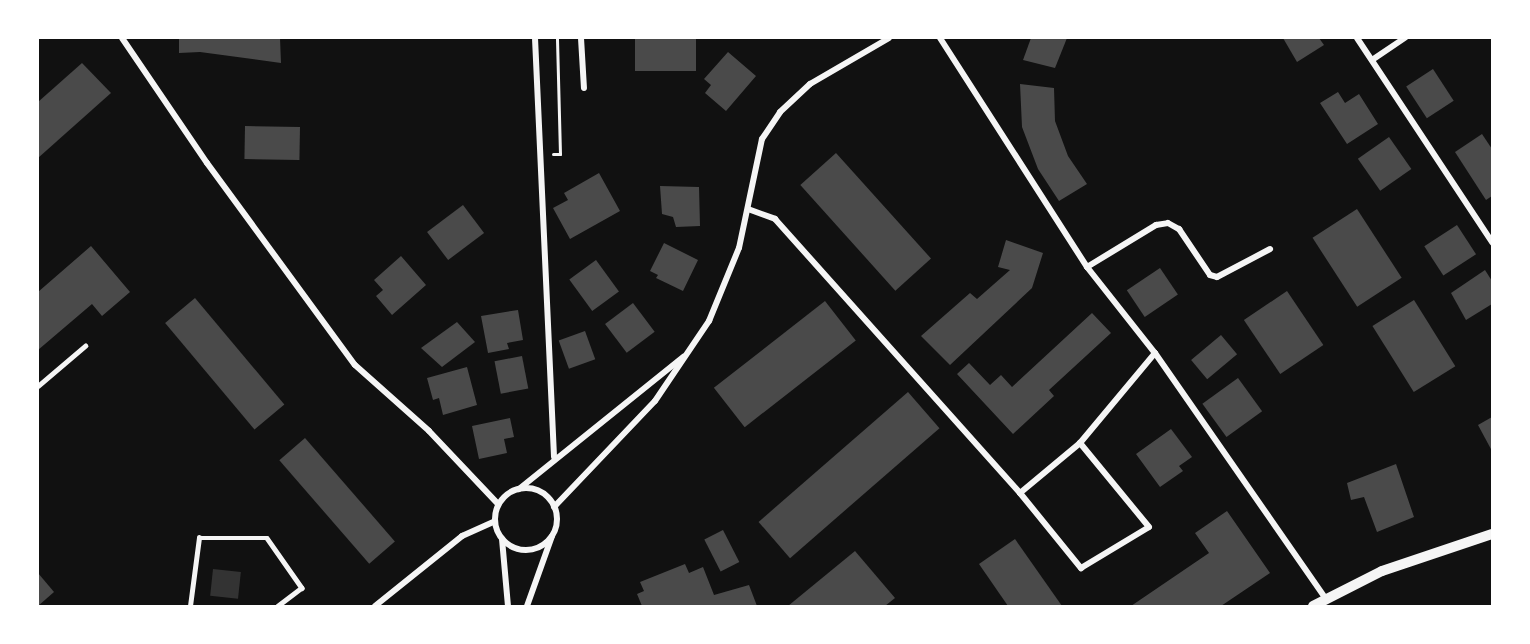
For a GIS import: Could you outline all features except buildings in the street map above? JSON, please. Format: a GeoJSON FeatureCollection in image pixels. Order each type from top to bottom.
{"type":"FeatureCollection","features":[{"type":"Feature","properties":{"kind":"street"},"geometry":{"type":"LineString","coordinates":[[122,38],[207,163],[355,365],[429,430],[498,504]]}},
{"type":"Feature","properties":{"kind":"street"},"geometry":{"type":"LineString","coordinates":[[535,38],[554,457]]}},
{"type":"Feature","properties":{"kind":"street"},"geometry":{"type":"LineString","coordinates":[[581,38],[584,88]]}},
{"type":"Feature","properties":{"kind":"street"},"geometry":{"type":"LineString","coordinates":[[554,507],[655,400],[688,353],[726,285],[748,209],[762,139],[780,112],[810,84],[889,38]]}},
{"type":"Feature","properties":{"kind":"street"},"geometry":{"type":"LineString","coordinates":[[940,38],[1087,267],[1155,353],[1326,599]]}},
{"type":"Feature","properties":{"kind":"street"},"geometry":{"type":"LineString","coordinates":[[1357,38],[1492,242]]}},
{"type":"Feature","properties":{"kind":"street"},"geometry":{"type":"LineString","coordinates":[[1372,60],[1405,38]]}},
{"type":"Feature","properties":{"kind":"street"},"geometry":{"type":"LineString","coordinates":[[748,209],[775,219],[1020,493],[1081,568],[1149,527],[1080,443]]}},
{"type":"Feature","properties":{"kind":"street"},"geometry":{"type":"LineString","coordinates":[[1087,267],[1156,225],[1168,223],[1179,229],[1210,275],[1217,278],[1270,249]]}},
{"type":"Feature","properties":{"kind":"street"},"geometry":{"type":"LineString","coordinates":[[508,606],[502,539],[495,521],[498,504],[519,489],[554,457],[688,353]]}},
{"type":"Feature","properties":{"kind":"street"},"geometry":{"type":"LineString","coordinates":[[1020,493],[1080,443],[1155,353]]}},
{"type":"Feature","properties":{"kind":"street"},"geometry":{"type":"LineString","coordinates":[[519,489],[543,494],[554,507],[554,531],[528,606]]}},
{"type":"Feature","properties":{"kind":"street"},"geometry":{"type":"LineString","coordinates":[[375,606],[462,536],[495,521]]}},
{"type":"Feature","properties":{"kind":"street"},"geometry":{"type":"LineString","coordinates":[[502,539],[525,550],[542,544],[554,531]]}},
{"type":"Feature","properties":{"kind":"street"},"geometry":{"type":"LineString","coordinates":[[1313,606],[1382,571],[1490,535]]}},
{"type":"Feature","properties":{"kind":"lane"},"geometry":{"type":"LineString","coordinates":[[38,386],[85,346]]}},
{"type":"Feature","properties":{"kind":"lane"},"geometry":{"type":"LineString","coordinates":[[190,606],[199,538],[267,538],[302,588],[278,606]]}},
{"type":"Feature","properties":{"kind":"path"},"geometry":{"type":"LineString","coordinates":[[540,154],[560,154],[557,38]]}},
{"type":"Feature","properties":{"kind":"shaded area"},"geometry":{"type":"Polygon","coordinates":[[[213,569],[241,572],[238,599],[210,596],[213,569]]]}}]}
